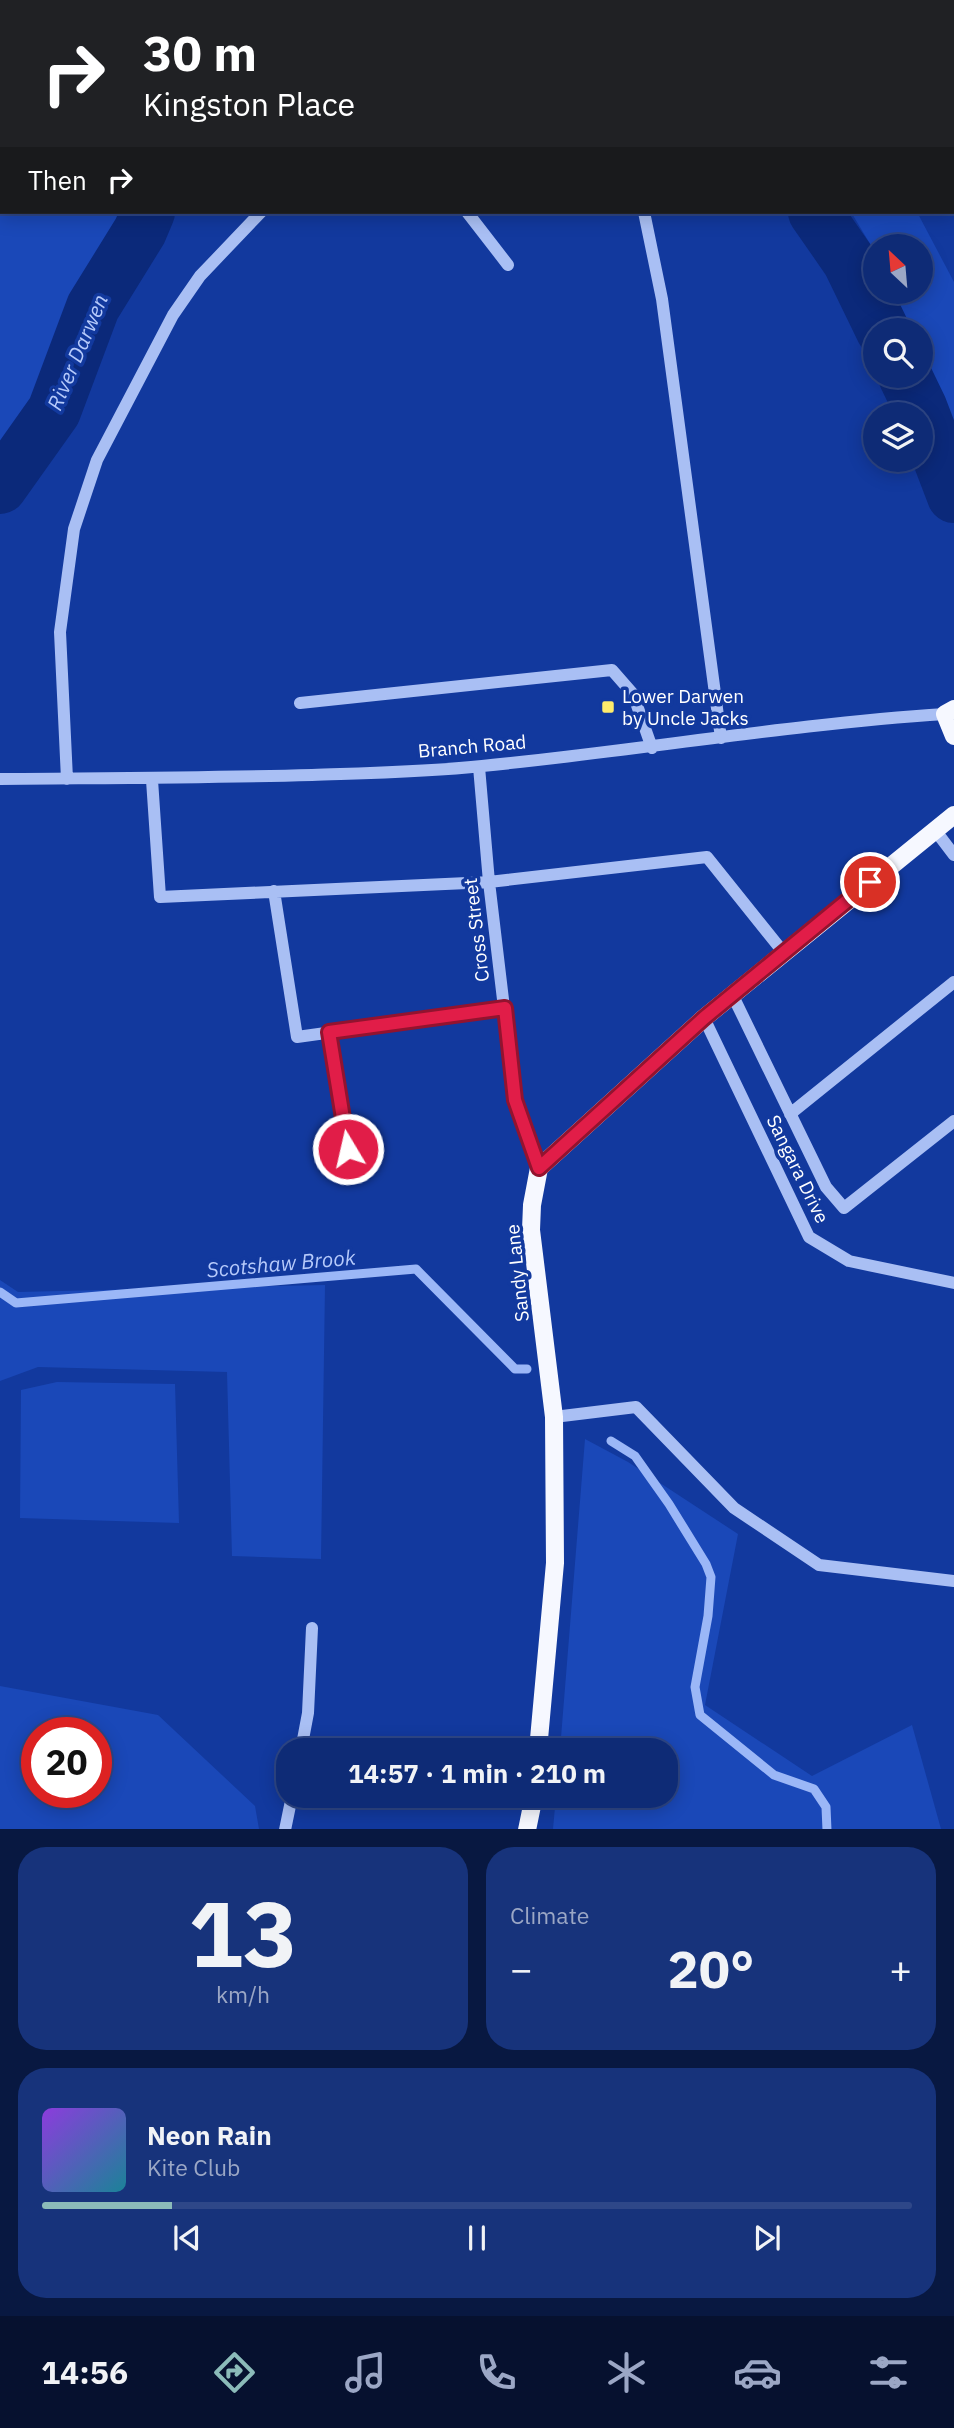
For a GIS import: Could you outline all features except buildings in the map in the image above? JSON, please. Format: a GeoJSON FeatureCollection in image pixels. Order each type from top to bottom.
{"type":"FeatureCollection","features":[{"type":"Feature","properties":{"kind":"main road"},"geometry":{"type":"LineString","coordinates":[[949,711],[954,736]]}},
{"type":"Feature","properties":{"kind":"main road"},"geometry":{"type":"LineString","coordinates":[[539,1168],[732,994],[954,815]]}},
{"type":"Feature","properties":{"kind":"main road","name":"Sandy Lane"},"geometry":{"type":"LineString","coordinates":[[539,1168],[532,1205],[531,1230],[554,1417],[555,1563],[539,1738]]}},
{"type":"Feature","properties":{"kind":"main road"},"geometry":{"type":"LineString","coordinates":[[527,1829],[531,1808]]}},
{"type":"Feature","properties":{"kind":"street"},"geometry":{"type":"LineString","coordinates":[[67,779],[60,632],[74,529],[88,485],[97,460],[173,315],[200,276],[259,214]]}},
{"type":"Feature","properties":{"kind":"street"},"geometry":{"type":"LineString","coordinates":[[469,214],[508,265]]}},
{"type":"Feature","properties":{"kind":"street"},"geometry":{"type":"LineString","coordinates":[[644,214],[662,299],[721,738]]}},
{"type":"Feature","properties":{"kind":"street"},"geometry":{"type":"LineString","coordinates":[[300,703],[612,670],[633,694],[652,748]]}},
{"type":"Feature","properties":{"kind":"street","name":"Branch Road"},"geometry":{"type":"LineString","coordinates":[[0,779],[152,780],[479,767],[949,711]]}},
{"type":"Feature","properties":{"kind":"street","name":"Cross Street"},"geometry":{"type":"LineString","coordinates":[[479,767],[489,882],[515,1100],[539,1168]]}},
{"type":"Feature","properties":{"kind":"street"},"geometry":{"type":"LineString","coordinates":[[152,780],[160,897],[489,882],[707,857],[784,953]]}},
{"type":"Feature","properties":{"kind":"street"},"geometry":{"type":"LineString","coordinates":[[935,830],[954,855]]}},
{"type":"Feature","properties":{"kind":"street"},"geometry":{"type":"LineString","coordinates":[[274,891],[297,1037],[505,1008]]}},
{"type":"Feature","properties":{"kind":"street"},"geometry":{"type":"LineString","coordinates":[[790,1114],[954,982]]}},
{"type":"Feature","properties":{"kind":"street"},"geometry":{"type":"LineString","coordinates":[[732,994],[826,1187],[844,1208],[954,1121]]}},
{"type":"Feature","properties":{"kind":"street","name":"Sangara Drive"},"geometry":{"type":"LineString","coordinates":[[704,1018],[808,1237],[849,1261],[954,1283]]}},
{"type":"Feature","properties":{"kind":"street"},"geometry":{"type":"LineString","coordinates":[[329,1032],[351,1172]]}},
{"type":"Feature","properties":{"kind":"street"},"geometry":{"type":"LineString","coordinates":[[554,1417],[636,1407],[734,1508],[819,1565],[954,1581]]}},
{"type":"Feature","properties":{"kind":"street"},"geometry":{"type":"LineString","coordinates":[[303,1738],[308,1713],[312,1628]]}},
{"type":"Feature","properties":{"kind":"street"},"geometry":{"type":"LineString","coordinates":[[285,1829],[289,1808]]}},
{"type":"Feature","properties":{"kind":"shaded area"},"geometry":{"type":"Polygon","coordinates":[[[0,214],[135,214],[103,274],[43,406],[0,463],[0,214]]]}},
{"type":"Feature","properties":{"kind":"shaded area"},"geometry":{"type":"Polygon","coordinates":[[[852,214],[918,214],[929,234],[864,234],[852,214]]]}},
{"type":"Feature","properties":{"kind":"shaded area"},"geometry":{"type":"Polygon","coordinates":[[[933,242],[954,282],[954,440],[933,387],[933,318],[905,318],[900,304],[933,304],[933,242]]]}},
{"type":"Feature","properties":{"kind":"shaded area"},"geometry":{"type":"Polygon","coordinates":[[[0,1280],[18,1292],[325,1285],[321,1559],[232,1556],[227,1372],[38,1367],[0,1381],[0,1280]]]}},
{"type":"Feature","properties":{"kind":"shaded area"},"geometry":{"type":"Polygon","coordinates":[[[57,1382],[175,1384],[179,1523],[20,1518],[21,1390],[57,1382]]]}},
{"type":"Feature","properties":{"kind":"shaded area"},"geometry":{"type":"Polygon","coordinates":[[[585,1439],[628,1462],[738,1534],[705,1705],[812,1776],[912,1725],[941,1829],[553,1829],[555,1808],[678,1808],[678,1738],[561,1738],[585,1439]]]}},
{"type":"Feature","properties":{"kind":"shaded area"},"geometry":{"type":"Polygon","coordinates":[[[0,1686],[158,1715],[255,1806],[259,1829],[0,1829],[0,1686]]]}},
{"type":"Feature","properties":{"kind":"waterway","name":"River Darwen"},"geometry":{"type":"LineString","coordinates":[[0,487],[54,411],[93,307],[140,231],[147,214]]}},
{"type":"Feature","properties":{"kind":"waterway","name":"River Darwen"},"geometry":{"type":"LineString","coordinates":[[816,214],[849,261],[877,318]]}},
{"type":"Feature","properties":{"kind":"waterway","name":"River Darwen"},"geometry":{"type":"LineString","coordinates":[[911,388],[954,496]]}},
{"type":"Feature","properties":{"kind":"waterway","name":"Scotshaw Brook"},"geometry":{"type":"LineString","coordinates":[[0,1292],[16,1303],[416,1269],[515,1369],[527,1369]]}},
{"type":"Feature","properties":{"kind":"waterway","name":"Scotshaw Brook"},"geometry":{"type":"LineString","coordinates":[[611,1441],[635,1456],[669,1504],[706,1564],[711,1577],[708,1616],[695,1687],[700,1715],[774,1775],[814,1789],[826,1807],[827,1829]]}},
{"type":"Feature","properties":{"kind":"place","name":"Lower Darwen by Uncle Jacks"},"geometry":{"type":"Point","coordinates":[608,707]}},
{"type":"Feature","properties":{"kind":"route"},"geometry":{"type":"LineString","coordinates":[[348,1149],[329,1032],[505,1008],[515,1100],[539,1168],[704,1018],[870,882]]}}]}
